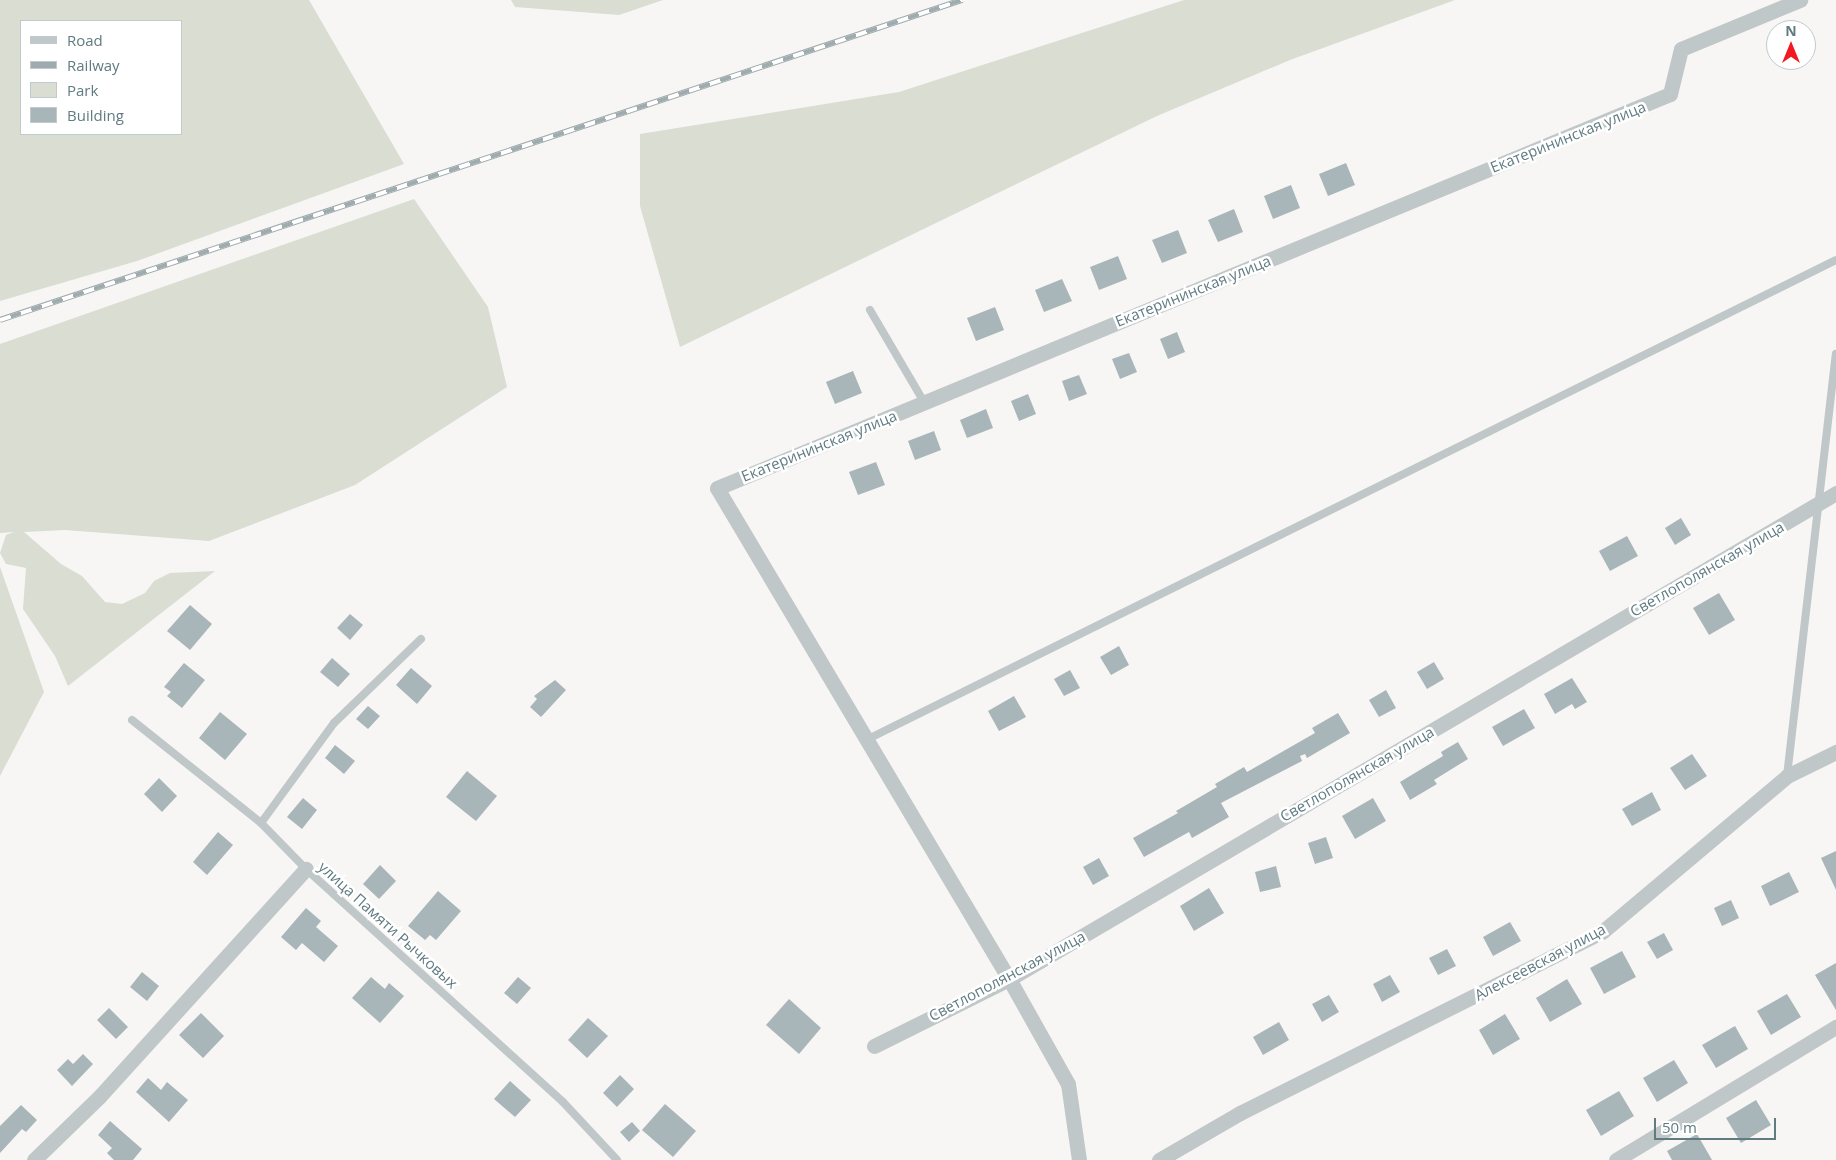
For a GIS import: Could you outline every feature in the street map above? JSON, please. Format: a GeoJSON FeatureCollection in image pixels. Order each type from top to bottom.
{"type":"FeatureCollection","features":[{"type":"Feature","properties":{"kind":"street","name":"Екатерининская улица"},"geometry":{"type":"LineString","coordinates":[[866,740],[717,488],[1670,94],[1681,49],[1800,0]]}},
{"type":"Feature","properties":{"kind":"street","name":"Светлополянская улица"},"geometry":{"type":"LineString","coordinates":[[874,1046],[1009,979],[1836,493]]}},
{"type":"Feature","properties":{"kind":"street"},"geometry":{"type":"LineString","coordinates":[[866,740],[1009,979],[1068,1084],[1079,1160]]}},
{"type":"Feature","properties":{"kind":"street","name":"Алексеевская улица"},"geometry":{"type":"LineString","coordinates":[[1159,1160],[1240,1113],[1602,932],[1787,776],[1836,752]]}},
{"type":"Feature","properties":{"kind":"street"},"geometry":{"type":"LineString","coordinates":[[34,1160],[99,1097],[306,869]]}},
{"type":"Feature","properties":{"kind":"street"},"geometry":{"type":"LineString","coordinates":[[1616,1160],[1836,1028]]}},
{"type":"Feature","properties":{"kind":"lane"},"geometry":{"type":"LineString","coordinates":[[866,740],[1836,260]]}},
{"type":"Feature","properties":{"kind":"lane"},"geometry":{"type":"LineString","coordinates":[[870,310],[924,402]]}},
{"type":"Feature","properties":{"kind":"lane"},"geometry":{"type":"LineString","coordinates":[[1787,776],[1836,354]]}},
{"type":"Feature","properties":{"kind":"lane"},"geometry":{"type":"LineString","coordinates":[[261,823],[334,723],[422,639]]}},
{"type":"Feature","properties":{"kind":"lane","name":"улица Памяти Рычковых"},"geometry":{"type":"LineString","coordinates":[[132,720],[261,823],[306,869],[564,1102],[617,1160]]}},
{"type":"Feature","properties":{"kind":"green space"},"geometry":{"type":"Polygon","coordinates":[[[0,0],[309,0],[404,164],[137,261],[0,301],[0,0]]]}},
{"type":"Feature","properties":{"kind":"green space"},"geometry":{"type":"Polygon","coordinates":[[[511,0],[663,0],[619,15],[515,7],[511,0]]]}},
{"type":"Feature","properties":{"kind":"green space"},"geometry":{"type":"Polygon","coordinates":[[[1184,0],[1455,0],[1290,60],[1157,116],[680,347],[640,206],[640,134],[899,92],[1184,0]]]}},
{"type":"Feature","properties":{"kind":"green space"},"geometry":{"type":"Polygon","coordinates":[[[414,199],[488,307],[507,387],[355,485],[209,541],[65,530],[24,532],[61,564],[82,576],[105,602],[122,604],[145,593],[154,581],[170,573],[215,571],[68,686],[55,656],[23,609],[26,568],[6,564],[0,553],[6,535],[14,532],[0,533],[0,344],[414,199]]]}},
{"type":"Feature","properties":{"kind":"green space"},"geometry":{"type":"Polygon","coordinates":[[[0,567],[44,692],[0,776],[0,567]]]}},
{"type":"Feature","properties":{"kind":"building"},"geometry":{"type":"Polygon","coordinates":[[[1346,163],[1355,185],[1328,196],[1319,174],[1346,163]]]}},
{"type":"Feature","properties":{"kind":"building"},"geometry":{"type":"Polygon","coordinates":[[[1291,185],[1300,208],[1273,219],[1264,196],[1291,185]]]}},
{"type":"Feature","properties":{"kind":"building"},"geometry":{"type":"Polygon","coordinates":[[[1234,209],[1243,232],[1218,242],[1208,220],[1234,209]]]}},
{"type":"Feature","properties":{"kind":"building"},"geometry":{"type":"Polygon","coordinates":[[[1178,230],[1187,253],[1162,263],[1152,240],[1178,230]]]}},
{"type":"Feature","properties":{"kind":"building"},"geometry":{"type":"Polygon","coordinates":[[[1118,256],[1127,279],[1099,290],[1090,267],[1118,256]]]}},
{"type":"Feature","properties":{"kind":"building"},"geometry":{"type":"Polygon","coordinates":[[[1062,279],[1072,301],[1044,312],[1035,290],[1062,279]]]}},
{"type":"Feature","properties":{"kind":"building"},"geometry":{"type":"Polygon","coordinates":[[[995,307],[1004,330],[976,341],[967,318],[995,307]]]}},
{"type":"Feature","properties":{"kind":"building"},"geometry":{"type":"Polygon","coordinates":[[[1177,332],[1185,352],[1168,359],[1160,339],[1177,332]]]}},
{"type":"Feature","properties":{"kind":"building"},"geometry":{"type":"Polygon","coordinates":[[[1129,353],[1137,372],[1120,379],[1112,359],[1129,353]]]}},
{"type":"Feature","properties":{"kind":"building"},"geometry":{"type":"Polygon","coordinates":[[[853,371],[862,393],[835,404],[826,382],[853,371]]]}},
{"type":"Feature","properties":{"kind":"building"},"geometry":{"type":"Polygon","coordinates":[[[1079,375],[1087,394],[1069,401],[1062,381],[1079,375]]]}},
{"type":"Feature","properties":{"kind":"building"},"geometry":{"type":"Polygon","coordinates":[[[1028,394],[1036,414],[1019,421],[1011,401],[1028,394]]]}},
{"type":"Feature","properties":{"kind":"building"},"geometry":{"type":"Polygon","coordinates":[[[986,409],[993,428],[967,438],[960,420],[986,409]]]}},
{"type":"Feature","properties":{"kind":"building"},"geometry":{"type":"Polygon","coordinates":[[[934,431],[941,450],[915,460],[908,441],[934,431]]]}},
{"type":"Feature","properties":{"kind":"building"},"geometry":{"type":"Polygon","coordinates":[[[876,462],[885,485],[858,495],[849,472],[876,462]]]}},
{"type":"Feature","properties":{"kind":"building"},"geometry":{"type":"Polygon","coordinates":[[[1681,518],[1691,535],[1675,545],[1665,528],[1681,518]]]}},
{"type":"Feature","properties":{"kind":"building"},"geometry":{"type":"Polygon","coordinates":[[[1627,536],[1638,556],[1610,571],[1599,551],[1627,536]]]}},
{"type":"Feature","properties":{"kind":"building"},"geometry":{"type":"Polygon","coordinates":[[[1719,593],[1735,620],[1709,635],[1693,608],[1719,593]]]}},
{"type":"Feature","properties":{"kind":"building"},"geometry":{"type":"Polygon","coordinates":[[[190,605],[212,624],[190,650],[167,631],[190,605]]]}},
{"type":"Feature","properties":{"kind":"building"},"geometry":{"type":"Polygon","coordinates":[[[350,614],[363,625],[350,640],[337,628],[350,614]]]}},
{"type":"Feature","properties":{"kind":"building"},"geometry":{"type":"Polygon","coordinates":[[[1119,646],[1129,665],[1111,675],[1100,657],[1119,646]]]}},
{"type":"Feature","properties":{"kind":"building"},"geometry":{"type":"Polygon","coordinates":[[[332,658],[350,674],[338,687],[320,672],[332,658]]]}},
{"type":"Feature","properties":{"kind":"building"},"geometry":{"type":"Polygon","coordinates":[[[1434,662],[1444,679],[1427,689],[1417,672],[1434,662]]]}},
{"type":"Feature","properties":{"kind":"building"},"geometry":{"type":"Polygon","coordinates":[[[184,663],[205,680],[182,708],[167,696],[171,692],[164,687],[184,663]]]}},
{"type":"Feature","properties":{"kind":"building"},"geometry":{"type":"Polygon","coordinates":[[[411,668],[432,686],[417,704],[396,685],[411,668]]]}},
{"type":"Feature","properties":{"kind":"building"},"geometry":{"type":"Polygon","coordinates":[[[1070,670],[1080,688],[1064,696],[1054,679],[1070,670]]]}},
{"type":"Feature","properties":{"kind":"building"},"geometry":{"type":"Polygon","coordinates":[[[1572,678],[1587,702],[1575,709],[1572,704],[1555,714],[1544,694],[1572,678]]]}},
{"type":"Feature","properties":{"kind":"building"},"geometry":{"type":"Polygon","coordinates":[[[555,680],[566,690],[541,717],[530,707],[537,699],[534,696],[555,680]]]}},
{"type":"Feature","properties":{"kind":"building"},"geometry":{"type":"Polygon","coordinates":[[[1386,690],[1396,708],[1379,717],[1369,700],[1386,690]]]}},
{"type":"Feature","properties":{"kind":"building"},"geometry":{"type":"Polygon","coordinates":[[[1014,696],[1026,717],[999,731],[988,711],[1014,696]]]}},
{"type":"Feature","properties":{"kind":"building"},"geometry":{"type":"Polygon","coordinates":[[[368,706],[380,716],[368,729],[356,719],[368,706]]]}},
{"type":"Feature","properties":{"kind":"building"},"geometry":{"type":"Polygon","coordinates":[[[1524,709],[1535,728],[1503,746],[1492,727],[1524,709]]]}},
{"type":"Feature","properties":{"kind":"building"},"geometry":{"type":"Polygon","coordinates":[[[220,712],[247,734],[225,760],[199,738],[220,712]]]}},
{"type":"Feature","properties":{"kind":"building"},"geometry":{"type":"Polygon","coordinates":[[[1338,713],[1350,733],[1307,758],[1305,754],[1300,756],[1302,761],[1221,803],[1229,817],[1192,838],[1189,832],[1144,857],[1133,838],[1178,813],[1176,811],[1217,787],[1215,784],[1244,767],[1247,772],[1315,733],[1312,728],[1338,713]]]}},
{"type":"Feature","properties":{"kind":"building"},"geometry":{"type":"Polygon","coordinates":[[[1458,742],[1468,759],[1434,780],[1437,784],[1410,800],[1400,782],[1443,756],[1441,752],[1458,742]]]}},
{"type":"Feature","properties":{"kind":"building"},"geometry":{"type":"Polygon","coordinates":[[[335,745],[355,761],[344,774],[325,758],[335,745]]]}},
{"type":"Feature","properties":{"kind":"building"},"geometry":{"type":"Polygon","coordinates":[[[1692,754],[1707,776],[1685,790],[1670,768],[1692,754]]]}},
{"type":"Feature","properties":{"kind":"building"},"geometry":{"type":"Polygon","coordinates":[[[467,771],[497,796],[476,821],[446,797],[467,771]]]}},
{"type":"Feature","properties":{"kind":"building"},"geometry":{"type":"Polygon","coordinates":[[[159,778],[177,796],[162,812],[144,794],[159,778]]]}},
{"type":"Feature","properties":{"kind":"building"},"geometry":{"type":"Polygon","coordinates":[[[1652,792],[1661,810],[1632,826],[1622,809],[1652,792]]]}},
{"type":"Feature","properties":{"kind":"building"},"geometry":{"type":"Polygon","coordinates":[[[303,798],[317,810],[302,829],[287,817],[303,798]]]}},
{"type":"Feature","properties":{"kind":"building"},"geometry":{"type":"Polygon","coordinates":[[[1373,798],[1386,821],[1355,839],[1342,816],[1373,798]]]}},
{"type":"Feature","properties":{"kind":"building"},"geometry":{"type":"Polygon","coordinates":[[[218,832],[233,845],[207,875],[193,862],[218,832]]]}},
{"type":"Feature","properties":{"kind":"building"},"geometry":{"type":"Polygon","coordinates":[[[1326,837],[1333,858],[1315,864],[1308,843],[1326,837]]]}},
{"type":"Feature","properties":{"kind":"building"},"geometry":{"type":"Polygon","coordinates":[[[1836,851],[1836,890],[1821,858],[1836,851]]]}},
{"type":"Feature","properties":{"kind":"building"},"geometry":{"type":"Polygon","coordinates":[[[1099,858],[1109,876],[1093,885],[1083,867],[1099,858]]]}},
{"type":"Feature","properties":{"kind":"building"},"geometry":{"type":"Polygon","coordinates":[[[380,865],[396,881],[379,899],[363,884],[380,865]]]}},
{"type":"Feature","properties":{"kind":"building"},"geometry":{"type":"Polygon","coordinates":[[[1276,866],[1281,887],[1260,892],[1255,872],[1276,866]]]}},
{"type":"Feature","properties":{"kind":"building"},"geometry":{"type":"Polygon","coordinates":[[[1789,872],[1799,892],[1770,906],[1761,886],[1789,872]]]}},
{"type":"Feature","properties":{"kind":"building"},"geometry":{"type":"Polygon","coordinates":[[[1209,888],[1224,913],[1194,931],[1180,906],[1209,888]]]}},
{"type":"Feature","properties":{"kind":"building"},"geometry":{"type":"Polygon","coordinates":[[[438,891],[461,911],[436,940],[430,935],[425,940],[408,926],[438,891]]]}},
{"type":"Feature","properties":{"kind":"building"},"geometry":{"type":"Polygon","coordinates":[[[1731,900],[1739,918],[1722,926],[1714,908],[1731,900]]]}},
{"type":"Feature","properties":{"kind":"building"},"geometry":{"type":"Polygon","coordinates":[[[306,908],[321,921],[316,927],[338,946],[324,962],[302,943],[296,950],[281,937],[306,908]]]}},
{"type":"Feature","properties":{"kind":"building"},"geometry":{"type":"Polygon","coordinates":[[[1510,922],[1521,941],[1493,956],[1483,937],[1510,922]]]}},
{"type":"Feature","properties":{"kind":"building"},"geometry":{"type":"Polygon","coordinates":[[[1664,933],[1673,950],[1657,959],[1647,942],[1664,933]]]}},
{"type":"Feature","properties":{"kind":"building"},"geometry":{"type":"Polygon","coordinates":[[[1447,949],[1456,966],[1438,975],[1429,958],[1447,949]]]}},
{"type":"Feature","properties":{"kind":"building"},"geometry":{"type":"Polygon","coordinates":[[[1622,951],[1636,977],[1604,994],[1590,968],[1622,951]]]}},
{"type":"Feature","properties":{"kind":"building"},"geometry":{"type":"Polygon","coordinates":[[[1836,963],[1836,1010],[1815,975],[1836,963]]]}},
{"type":"Feature","properties":{"kind":"building"},"geometry":{"type":"Polygon","coordinates":[[[142,972],[159,986],[147,1001],[130,987],[142,972]]]}},
{"type":"Feature","properties":{"kind":"building"},"geometry":{"type":"Polygon","coordinates":[[[1390,975],[1400,992],[1382,1002],[1373,984],[1390,975]]]}},
{"type":"Feature","properties":{"kind":"building"},"geometry":{"type":"Polygon","coordinates":[[[371,977],[385,989],[389,983],[404,996],[380,1023],[352,998],[371,977]]]}},
{"type":"Feature","properties":{"kind":"building"},"geometry":{"type":"Polygon","coordinates":[[[518,977],[531,988],[517,1004],[504,993],[518,977]]]}},
{"type":"Feature","properties":{"kind":"building"},"geometry":{"type":"Polygon","coordinates":[[[1567,979],[1582,1004],[1550,1022],[1536,998],[1567,979]]]}},
{"type":"Feature","properties":{"kind":"building"},"geometry":{"type":"Polygon","coordinates":[[[1787,994],[1801,1017],[1771,1035],[1757,1011],[1787,994]]]}},
{"type":"Feature","properties":{"kind":"building"},"geometry":{"type":"Polygon","coordinates":[[[1329,995],[1339,1012],[1322,1022],[1312,1004],[1329,995]]]}},
{"type":"Feature","properties":{"kind":"building"},"geometry":{"type":"Polygon","coordinates":[[[789,999],[821,1028],[799,1054],[766,1025],[789,999]]]}},
{"type":"Feature","properties":{"kind":"building"},"geometry":{"type":"Polygon","coordinates":[[[109,1008],[128,1027],[116,1039],[97,1020],[109,1008]]]}},
{"type":"Feature","properties":{"kind":"building"},"geometry":{"type":"Polygon","coordinates":[[[201,1013],[224,1036],[203,1058],[179,1035],[201,1013]]]}},
{"type":"Feature","properties":{"kind":"building"},"geometry":{"type":"Polygon","coordinates":[[[1505,1014],[1520,1039],[1493,1055],[1479,1030],[1505,1014]]]}},
{"type":"Feature","properties":{"kind":"building"},"geometry":{"type":"Polygon","coordinates":[[[588,1018],[608,1036],[587,1058],[568,1040],[588,1018]]]}},
{"type":"Feature","properties":{"kind":"building"},"geometry":{"type":"Polygon","coordinates":[[[1279,1022],[1289,1040],[1263,1055],[1253,1037],[1279,1022]]]}},
{"type":"Feature","properties":{"kind":"building"},"geometry":{"type":"Polygon","coordinates":[[[1735,1026],[1748,1049],[1716,1068],[1702,1045],[1735,1026]]]}},
{"type":"Feature","properties":{"kind":"building"},"geometry":{"type":"Polygon","coordinates":[[[83,1054],[93,1064],[72,1086],[57,1070],[68,1059],[73,1064],[83,1054]]]}},
{"type":"Feature","properties":{"kind":"building"},"geometry":{"type":"Polygon","coordinates":[[[1674,1060],[1688,1083],[1657,1102],[1643,1078],[1674,1060]]]}},
{"type":"Feature","properties":{"kind":"building"},"geometry":{"type":"Polygon","coordinates":[[[620,1075],[634,1089],[617,1107],[603,1093],[620,1075]]]}},
{"type":"Feature","properties":{"kind":"building"},"geometry":{"type":"Polygon","coordinates":[[[148,1078],[161,1090],[167,1082],[188,1100],[169,1122],[136,1092],[148,1078]]]}},
{"type":"Feature","properties":{"kind":"building"},"geometry":{"type":"Polygon","coordinates":[[[510,1081],[531,1100],[515,1117],[494,1099],[510,1081]]]}},
{"type":"Feature","properties":{"kind":"building"},"geometry":{"type":"Polygon","coordinates":[[[1619,1091],[1634,1116],[1601,1136],[1586,1110],[1619,1091]]]}},
{"type":"Feature","properties":{"kind":"building"},"geometry":{"type":"Polygon","coordinates":[[[1756,1100],[1771,1125],[1741,1143],[1726,1118],[1756,1100]]]}},
{"type":"Feature","properties":{"kind":"building"},"geometry":{"type":"Polygon","coordinates":[[[665,1104],[696,1131],[673,1157],[642,1130],[665,1104]]]}},
{"type":"Feature","properties":{"kind":"building"},"geometry":{"type":"Polygon","coordinates":[[[21,1105],[37,1120],[26,1132],[22,1129],[0,1153],[0,1126],[21,1105]]]}},
{"type":"Feature","properties":{"kind":"building"},"geometry":{"type":"Polygon","coordinates":[[[110,1121],[142,1149],[133,1160],[114,1160],[107,1153],[112,1148],[98,1135],[110,1121]]]}},
{"type":"Feature","properties":{"kind":"building"},"geometry":{"type":"Polygon","coordinates":[[[632,1122],[640,1131],[629,1142],[620,1132],[632,1122]]]}},
{"type":"Feature","properties":{"kind":"building"},"geometry":{"type":"Polygon","coordinates":[[[1697,1134],[1712,1160],[1672,1160],[1667,1151],[1697,1134]]]}},
{"type":"Feature","properties":{"kind":"railway"},"geometry":{"type":"LineString","coordinates":[[0,320],[962,0]]}}]}
